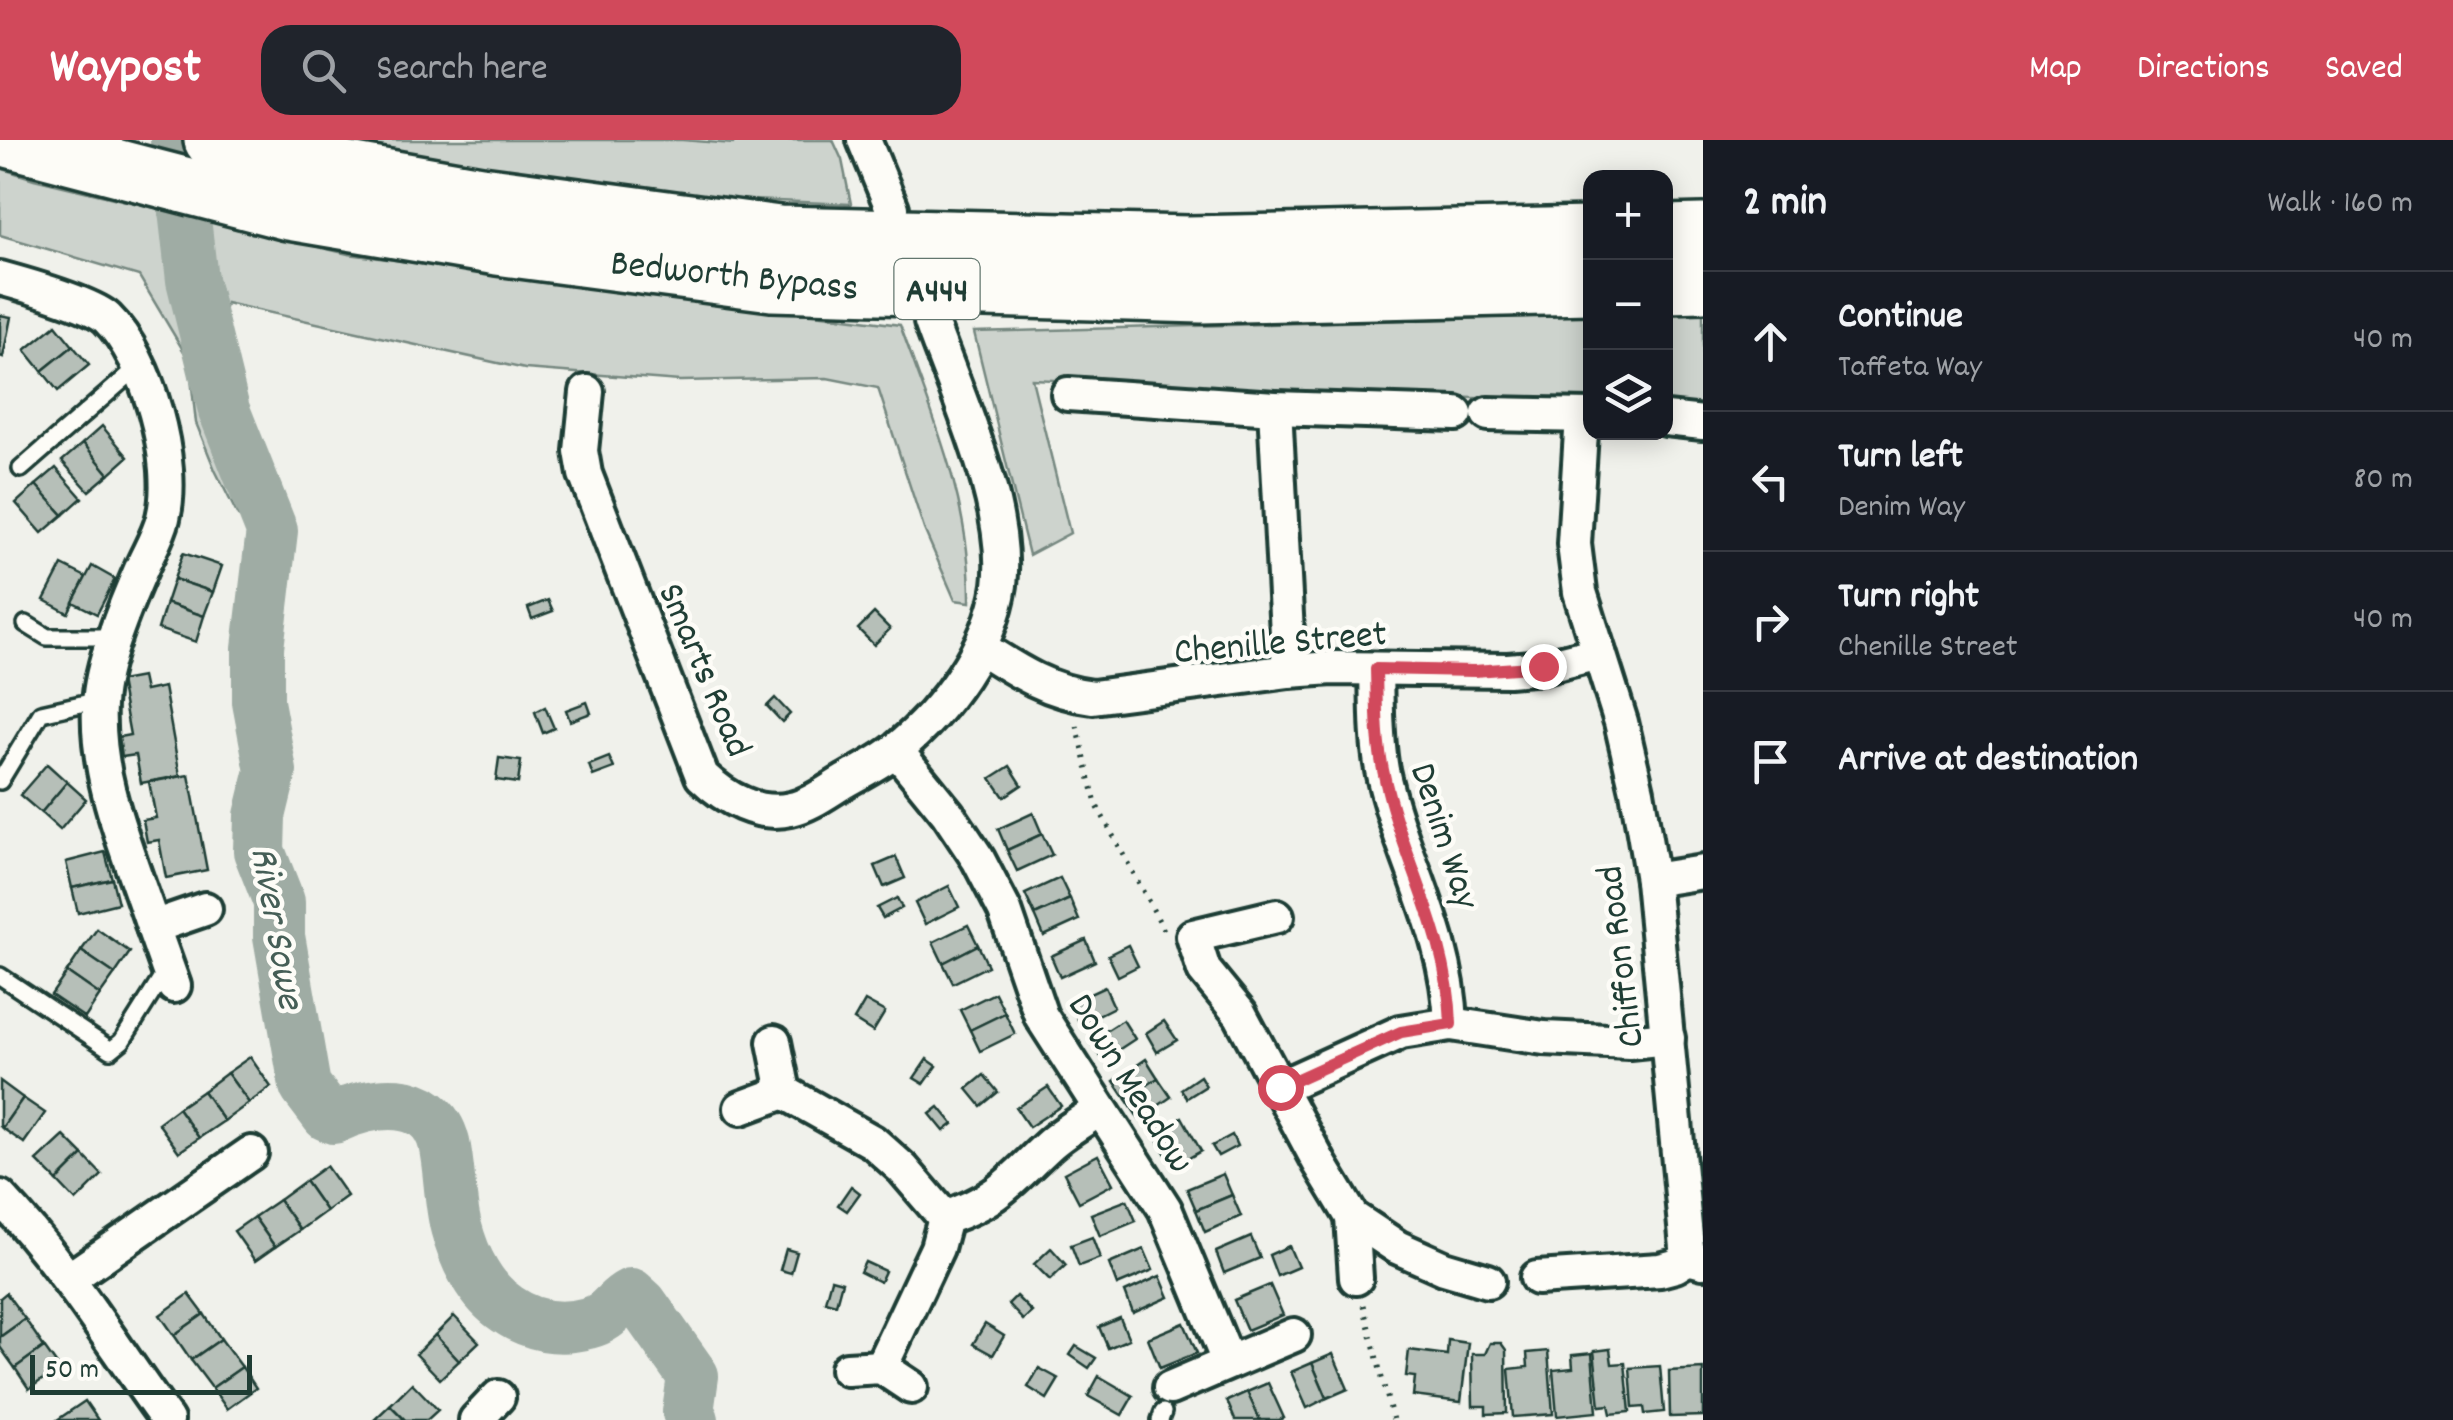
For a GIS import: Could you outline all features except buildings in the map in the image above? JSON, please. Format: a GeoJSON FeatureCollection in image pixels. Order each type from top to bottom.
{"type":"FeatureCollection","features":[{"type":"Feature","properties":{"kind":"highway","name":"Bedworth Bypass"},"geometry":{"type":"LineString","coordinates":[[212,140],[290,187],[481,194],[779,234],[1189,244],[1583,235]]}},
{"type":"Feature","properties":{"kind":"highway","name":"Bedworth Bypass"},"geometry":{"type":"LineString","coordinates":[[14,141],[290,187],[497,247],[772,283],[1201,295],[1583,286]]}},
{"type":"Feature","properties":{"kind":"highway"},"geometry":{"type":"LineString","coordinates":[[1673,233],[1703,232]]}},
{"type":"Feature","properties":{"kind":"highway"},"geometry":{"type":"LineString","coordinates":[[1673,284],[1703,284]]}},
{"type":"Feature","properties":{"kind":"street"},"geometry":{"type":"LineString","coordinates":[[864,140],[892,208]]}},
{"type":"Feature","properties":{"kind":"street"},"geometry":{"type":"LineString","coordinates":[[0,278],[40,289],[106,317],[139,366],[160,422],[169,482],[163,520],[120,620],[99,700],[99,729],[109,794],[171,977]]}},
{"type":"Feature","properties":{"kind":"street","name":"Smarts Road"},"geometry":{"type":"LineString","coordinates":[[587,392],[581,451],[585,474],[702,776],[720,794],[741,804],[764,810],[790,810],[818,798],[896,750],[941,705],[980,647],[992,618],[1000,582],[991,492],[931,322]]}},
{"type":"Feature","properties":{"kind":"street"},"geometry":{"type":"LineString","coordinates":[[1068,394],[1276,408],[1583,416]]}},
{"type":"Feature","properties":{"kind":"street"},"geometry":{"type":"LineString","coordinates":[[1276,408],[1289,672]]}},
{"type":"Feature","properties":{"kind":"street"},"geometry":{"type":"LineString","coordinates":[[1673,420],[1703,423]]}},
{"type":"Feature","properties":{"kind":"street","name":"Chiffon Road"},"geometry":{"type":"LineString","coordinates":[[1537,1278],[1660,1270],[1696,1260],[1652,880],[1621,722],[1580,592],[1574,544],[1584,440]]}},
{"type":"Feature","properties":{"kind":"street","name":"Chenille Street"},"geometry":{"type":"LineString","coordinates":[[980,647],[1042,686],[1070,695],[1120,696],[1289,672],[1508,670],[1599,653]]}},
{"type":"Feature","properties":{"kind":"street","name":"Denim Way"},"geometry":{"type":"LineString","coordinates":[[1376,669],[1383,773],[1439,939],[1446,967],[1451,1024]]}},
{"type":"Feature","properties":{"kind":"street","name":"Down Meadow"},"geometry":{"type":"LineString","coordinates":[[896,750],[948,814],[978,859],[1005,910],[1041,1016],[1165,1210],[1228,1361]]}},
{"type":"Feature","properties":{"kind":"street"},"geometry":{"type":"LineString","coordinates":[[1652,880],[1703,872]]}},
{"type":"Feature","properties":{"kind":"street"},"geometry":{"type":"LineString","coordinates":[[153,927],[205,909]]}},
{"type":"Feature","properties":{"kind":"street"},"geometry":{"type":"LineString","coordinates":[[1277,916],[1193,936],[1204,970],[1240,1014],[1352,1217],[1398,1247],[1444,1268],[1488,1281]]}},
{"type":"Feature","properties":{"kind":"street"},"geometry":{"type":"LineString","coordinates":[[1280,1087],[1401,1032],[1451,1024],[1596,1042],[1668,1038]]}},
{"type":"Feature","properties":{"kind":"street"},"geometry":{"type":"LineString","coordinates":[[774,1042],[784,1092],[873,1142],[944,1218]]}},
{"type":"Feature","properties":{"kind":"street"},"geometry":{"type":"LineString","coordinates":[[741,1108],[784,1092]]}},
{"type":"Feature","properties":{"kind":"street"},"geometry":{"type":"LineString","coordinates":[[944,1218],[1001,1192],[1049,1145],[1100,1109]]}},
{"type":"Feature","properties":{"kind":"street"},"geometry":{"type":"LineString","coordinates":[[69,1279],[250,1154]]}},
{"type":"Feature","properties":{"kind":"street"},"geometry":{"type":"LineString","coordinates":[[0,1196],[69,1279],[166,1420]]}},
{"type":"Feature","properties":{"kind":"street"},"geometry":{"type":"LineString","coordinates":[[1352,1217],[1356,1278]]}},
{"type":"Feature","properties":{"kind":"street"},"geometry":{"type":"LineString","coordinates":[[881,1367],[937,1248],[944,1218]]}},
{"type":"Feature","properties":{"kind":"street"},"geometry":{"type":"LineString","coordinates":[[1164,1407],[1228,1361],[1294,1336]]}},
{"type":"Feature","properties":{"kind":"street"},"geometry":{"type":"LineString","coordinates":[[847,1370],[881,1367],[911,1387]]}},
{"type":"Feature","properties":{"kind":"lane"},"geometry":{"type":"LineString","coordinates":[[21,469],[139,366]]}},
{"type":"Feature","properties":{"kind":"lane"},"geometry":{"type":"LineString","coordinates":[[26,624],[47,637],[115,637]]}},
{"type":"Feature","properties":{"kind":"lane"},"geometry":{"type":"LineString","coordinates":[[0,782],[41,713],[99,700]]}},
{"type":"Feature","properties":{"kind":"lane"},"geometry":{"type":"LineString","coordinates":[[0,976],[112,1050],[171,977]]}},
{"type":"Feature","properties":{"kind":"path"},"geometry":{"type":"LineString","coordinates":[[1070,695],[1096,804],[1172,942]]}},
{"type":"Feature","properties":{"kind":"path"},"geometry":{"type":"LineString","coordinates":[[1356,1278],[1393,1420]]}},
{"type":"Feature","properties":{"kind":"shaded area"},"geometry":{"type":"Polygon","coordinates":[[[336,140],[682,140],[733,144],[735,140],[833,140],[842,160],[851,204],[627,195],[336,140]]]}},
{"type":"Feature","properties":{"kind":"shaded area"},"geometry":{"type":"Polygon","coordinates":[[[0,168],[348,254],[900,325],[957,495],[969,566],[970,602],[955,600],[924,529],[878,388],[827,378],[680,381],[525,369],[226,303],[219,338],[225,398],[279,501],[257,528],[238,516],[215,470],[196,423],[189,360],[139,276],[0,235],[0,168]]]}},
{"type":"Feature","properties":{"kind":"shaded area"},"geometry":{"type":"Polygon","coordinates":[[[1673,313],[1703,313],[1703,407],[1673,406],[1673,313]]]}},
{"type":"Feature","properties":{"kind":"shaded area"},"geometry":{"type":"Polygon","coordinates":[[[1583,315],[1583,403],[1032,379],[1070,533],[1029,555],[974,332],[1583,315]]]}},
{"type":"Feature","properties":{"kind":"waterway","name":"River Sowe"},"geometry":{"type":"LineString","coordinates":[[176,140],[192,280],[224,410],[272,531],[258,648],[258,702],[271,771],[260,816],[259,851],[279,902],[279,936],[305,1086],[327,1115],[334,1118],[381,1104],[413,1107],[426,1115],[437,1126],[444,1143],[459,1239],[474,1273],[489,1293],[516,1315],[556,1327],[596,1320],[631,1294],[693,1376],[688,1412],[693,1420]]}},
{"type":"Feature","properties":{"kind":"route"},"geometry":{"type":"LineString","coordinates":[[1280,1087],[1401,1032],[1451,1024],[1446,967],[1439,939],[1383,773],[1376,669],[1474,671],[1543,666]]}}]}
